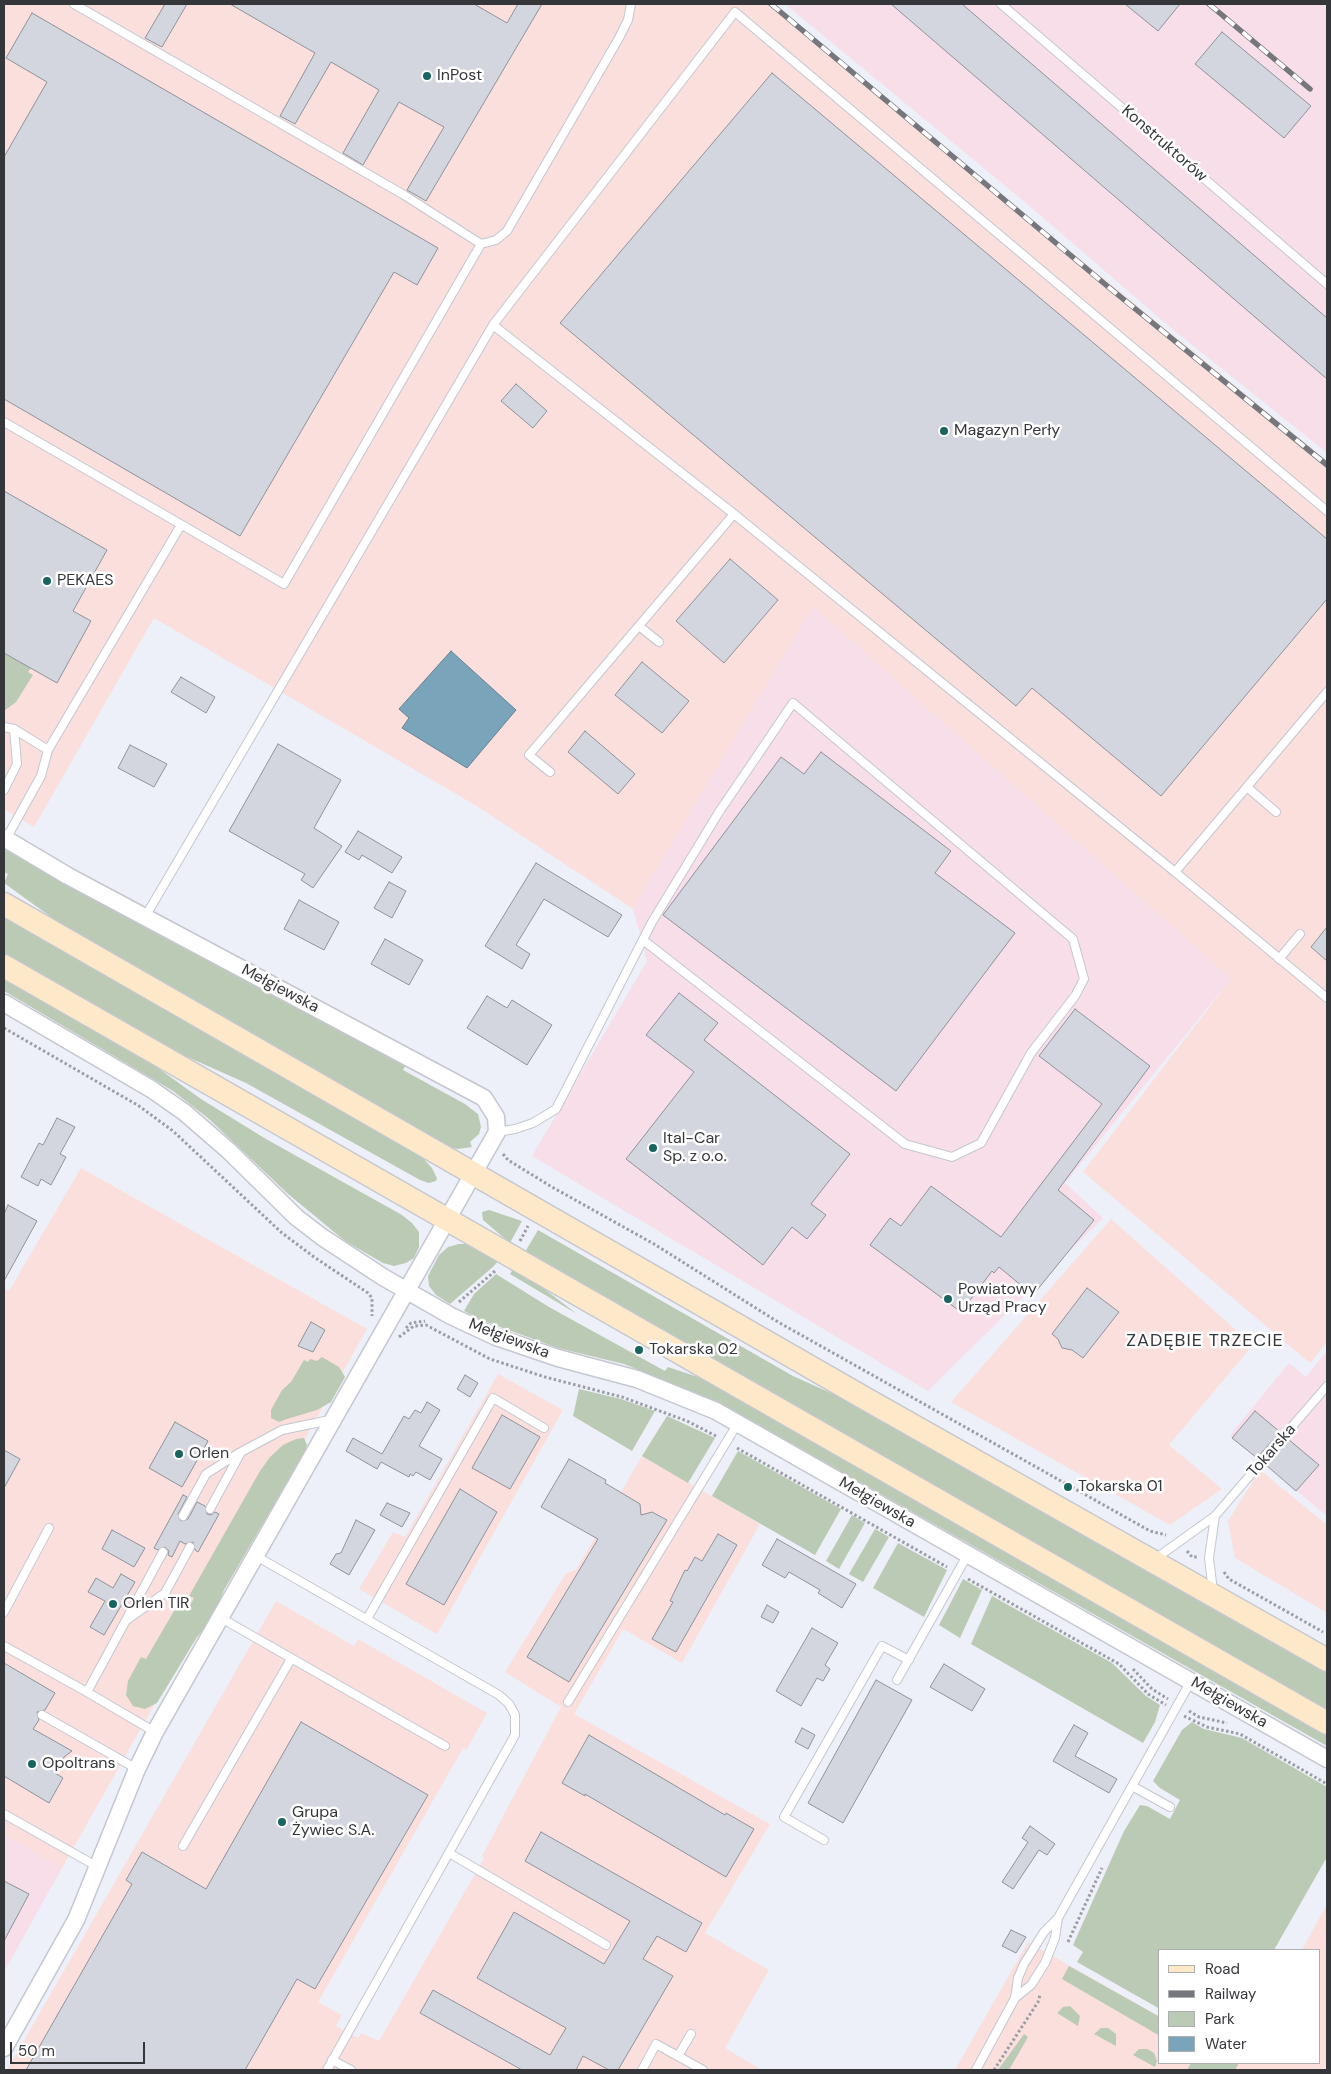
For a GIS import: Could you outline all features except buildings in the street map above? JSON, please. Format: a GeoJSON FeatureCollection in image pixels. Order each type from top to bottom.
{"type":"FeatureCollection","features":[{"type":"Feature","properties":{"kind":"main road"},"geometry":{"type":"LineString","coordinates":[[4,904],[866,1399],[1327,1660]]}},
{"type":"Feature","properties":{"kind":"main road","name":"Mełgiewska"},"geometry":{"type":"LineString","coordinates":[[4,966],[1327,1723]]}},
{"type":"Feature","properties":{"kind":"street","name":"Mełgiewska"},"geometry":{"type":"LineString","coordinates":[[5,838],[145,918],[484,1098],[496,1117],[497,1132]]}},
{"type":"Feature","properties":{"kind":"street","name":"Mełgiewska"},"geometry":{"type":"LineString","coordinates":[[4,1003],[151,1089],[184,1112],[322,1237],[354,1260],[407,1291],[451,1316],[504,1340],[558,1358],[654,1385],[696,1402],[738,1423],[964,1561],[1191,1681],[1327,1760]]}},
{"type":"Feature","properties":{"kind":"street"},"geometry":{"type":"LineString","coordinates":[[4,2048],[76,1920],[137,1769],[155,1732],[497,1132]]}},
{"type":"Feature","properties":{"kind":"lane"},"geometry":{"type":"LineString","coordinates":[[74,4],[404,195],[481,244]]}},
{"type":"Feature","properties":{"kind":"lane"},"geometry":{"type":"LineString","coordinates":[[4,422],[284,584],[481,244],[496,240],[507,231],[619,38],[628,20],[631,4]]}},
{"type":"Feature","properties":{"kind":"lane","name":"Konstruktorów"},"geometry":{"type":"LineString","coordinates":[[1001,4],[1325,278]]}},
{"type":"Feature","properties":{"kind":"lane"},"geometry":{"type":"LineString","coordinates":[[145,918],[493,325],[734,12],[1327,511]]}},
{"type":"Feature","properties":{"kind":"lane"},"geometry":{"type":"LineString","coordinates":[[493,325],[734,514],[1175,872],[1327,998]]}},
{"type":"Feature","properties":{"kind":"lane"},"geometry":{"type":"LineString","coordinates":[[550,772],[529,755],[734,514]]}},
{"type":"Feature","properties":{"kind":"lane"},"geometry":{"type":"LineString","coordinates":[[5,838],[41,776],[48,750],[181,525]]}},
{"type":"Feature","properties":{"kind":"lane"},"geometry":{"type":"LineString","coordinates":[[639,626],[659,642]]}},
{"type":"Feature","properties":{"kind":"lane"},"geometry":{"type":"LineString","coordinates":[[1175,872],[1327,692]]}},
{"type":"Feature","properties":{"kind":"lane"},"geometry":{"type":"LineString","coordinates":[[497,1132],[533,1123],[556,1109],[643,940],[718,812],[793,703],[1073,939],[1084,979],[1074,996],[1031,1053],[980,1142],[952,1157],[905,1144],[643,940]]}},
{"type":"Feature","properties":{"kind":"lane"},"geometry":{"type":"LineString","coordinates":[[4,727],[14,730],[48,750]]}},
{"type":"Feature","properties":{"kind":"lane"},"geometry":{"type":"LineString","coordinates":[[4,790],[17,764],[14,730]]}},
{"type":"Feature","properties":{"kind":"lane"},"geometry":{"type":"LineString","coordinates":[[1247,787],[1276,812]]}},
{"type":"Feature","properties":{"kind":"lane"},"geometry":{"type":"LineString","coordinates":[[1280,959],[1300,934]]}},
{"type":"Feature","properties":{"kind":"lane","name":"Tokarska"},"geometry":{"type":"LineString","coordinates":[[1152,1560],[1180,1543],[1215,1516],[1327,1386]]}},
{"type":"Feature","properties":{"kind":"lane"},"geometry":{"type":"LineString","coordinates":[[367,1619],[493,1398],[544,1428]]}},
{"type":"Feature","properties":{"kind":"lane"},"geometry":{"type":"LineString","coordinates":[[183,1516],[206,1474],[241,1452],[282,1430],[335,1419]]}},
{"type":"Feature","properties":{"kind":"lane"},"geometry":{"type":"LineString","coordinates":[[568,1702],[738,1423]]}},
{"type":"Feature","properties":{"kind":"lane"},"geometry":{"type":"LineString","coordinates":[[210,1509],[241,1452]]}},
{"type":"Feature","properties":{"kind":"lane"},"geometry":{"type":"LineString","coordinates":[[1213,1595],[1209,1558],[1215,1516]]}},
{"type":"Feature","properties":{"kind":"lane"},"geometry":{"type":"LineString","coordinates":[[4,1612],[49,1528]]}},
{"type":"Feature","properties":{"kind":"lane"},"geometry":{"type":"LineString","coordinates":[[126,1621],[165,1593],[190,1547]]}},
{"type":"Feature","properties":{"kind":"lane"},"geometry":{"type":"LineString","coordinates":[[87,1692],[163,1552]]}},
{"type":"Feature","properties":{"kind":"lane"},"geometry":{"type":"LineString","coordinates":[[256,1556],[500,1695],[509,1704],[515,1716],[515,1735],[327,2070]]}},
{"type":"Feature","properties":{"kind":"lane"},"geometry":{"type":"LineString","coordinates":[[897,1680],[964,1561]]}},
{"type":"Feature","properties":{"kind":"lane"},"geometry":{"type":"LineString","coordinates":[[221,1618],[445,1746]]}},
{"type":"Feature","properties":{"kind":"lane"},"geometry":{"type":"LineString","coordinates":[[4,1646],[155,1732]]}},
{"type":"Feature","properties":{"kind":"lane"},"geometry":{"type":"LineString","coordinates":[[824,1840],[784,1817],[882,1646],[909,1660]]}},
{"type":"Feature","properties":{"kind":"lane"},"geometry":{"type":"LineString","coordinates":[[183,1846],[291,1659]]}},
{"type":"Feature","properties":{"kind":"lane"},"geometry":{"type":"LineString","coordinates":[[976,2070],[1015,1998],[1018,1978],[1024,1964],[1044,1932],[1058,1918],[1191,1681]]}},
{"type":"Feature","properties":{"kind":"lane"},"geometry":{"type":"LineString","coordinates":[[42,1715],[137,1769]]}},
{"type":"Feature","properties":{"kind":"lane"},"geometry":{"type":"LineString","coordinates":[[1132,1786],[1170,1807]]}},
{"type":"Feature","properties":{"kind":"lane"},"geometry":{"type":"LineString","coordinates":[[4,1814],[98,1868]]}},
{"type":"Feature","properties":{"kind":"lane"},"geometry":{"type":"LineString","coordinates":[[449,1853],[606,1945]]}},
{"type":"Feature","properties":{"kind":"lane"},"geometry":{"type":"LineString","coordinates":[[1015,1998],[1031,1985],[1045,1963],[1055,1938],[1058,1918]]}},
{"type":"Feature","properties":{"kind":"lane"},"geometry":{"type":"LineString","coordinates":[[678,2056],[691,2034]]}},
{"type":"Feature","properties":{"kind":"lane"},"geometry":{"type":"LineString","coordinates":[[642,2070],[656,2044],[703,2070]]}},
{"type":"Feature","properties":{"kind":"lane"},"geometry":{"type":"LineString","coordinates":[[332,2060],[351,2070]]}},
{"type":"Feature","properties":{"kind":"path"},"geometry":{"type":"LineString","coordinates":[[4,1022],[142,1102],[170,1122]]}},
{"type":"Feature","properties":{"kind":"path"},"geometry":{"type":"LineString","coordinates":[[552,1187],[654,1244],[732,1295],[1150,1531],[1162,1536],[1174,1535],[1192,1558],[1221,1558],[1222,1570],[1229,1579],[1327,1635]]}},
{"type":"Feature","properties":{"kind":"path"},"geometry":{"type":"LineString","coordinates":[[286,1229],[375,1292]]}},
{"type":"Feature","properties":{"kind":"path"},"geometry":{"type":"LineString","coordinates":[[388,1325],[401,1333],[411,1323],[418,1321],[433,1323]]}},
{"type":"Feature","properties":{"kind":"path"},"geometry":{"type":"LineString","coordinates":[[964,1561],[1116,1657],[1134,1670],[1152,1689],[1190,1719],[1207,1727],[1240,1734],[1327,1784]]}},
{"type":"Feature","properties":{"kind":"path"},"geometry":{"type":"LineString","coordinates":[[1176,1707],[1198,1717],[1232,1726]]}},
{"type":"Feature","properties":{"kind":"path"},"geometry":{"type":"LineString","coordinates":[[1184,1721],[1190,1719]]}},
{"type":"Feature","properties":{"kind":"path"},"geometry":{"type":"LineString","coordinates":[[1240,1729],[1327,1778]]}},
{"type":"Feature","properties":{"kind":"path"},"geometry":{"type":"LineString","coordinates":[[1067,1944],[1105,1862]]}},
{"type":"Feature","properties":{"kind":"path"},"geometry":{"type":"LineString","coordinates":[[994,2070],[1038,2002],[1042,1987]]}},
{"type":"Feature","properties":{"kind":"shaded area"},"geometry":{"type":"Polygon","coordinates":[[[4,4],[768,4],[1327,461],[1327,1342],[1310,1363],[1083,1172],[1231,979],[813,607],[633,909],[475,805],[154,618],[34,827],[4,809],[4,4]]]}},
{"type":"Feature","properties":{"kind":"shaded area"},"geometry":{"type":"Polygon","coordinates":[[[785,4],[1327,4],[1327,453],[1171,328],[1026,203],[785,4]]]}},
{"type":"Feature","properties":{"kind":"shaded area"},"geometry":{"type":"Polygon","coordinates":[[[813,607],[1231,979],[1065,1183],[1103,1218],[928,1391],[532,1156],[647,961],[633,909],[813,607]]]}},
{"type":"Feature","properties":{"kind":"shaded area"},"geometry":{"type":"Polygon","coordinates":[[[81,1168],[367,1329],[62,1868],[4,1835],[4,1288],[9,1291],[81,1168]]]}},
{"type":"Feature","properties":{"kind":"shaded area"},"geometry":{"type":"Polygon","coordinates":[[[1111,1219],[1253,1345],[1169,1445],[1222,1489],[1170,1525],[951,1402],[1111,1219]]]}},
{"type":"Feature","properties":{"kind":"shaded area"},"geometry":{"type":"Polygon","coordinates":[[[1327,1351],[1327,1516],[1230,1435],[1289,1363],[1306,1377],[1327,1351]]]}},
{"type":"Feature","properties":{"kind":"shaded area"},"geometry":{"type":"Polygon","coordinates":[[[498,1374],[563,1410],[437,1634],[359,1589],[393,1532],[405,1537],[498,1374]]]}},
{"type":"Feature","properties":{"kind":"shaded area"},"geometry":{"type":"Polygon","coordinates":[[[642,1456],[760,1524],[682,1663],[623,1629],[574,1714],[770,1824],[705,1933],[769,1970],[725,2048],[762,2070],[7,2070],[276,1601],[354,1646],[358,1639],[487,1713],[467,1749],[463,1748],[318,2002],[342,2015],[336,2026],[358,2038],[361,2033],[379,2041],[484,1858],[482,1856],[561,1707],[505,1672],[566,1573],[576,1570],[642,1456]]]}},
{"type":"Feature","properties":{"kind":"shaded area"},"geometry":{"type":"Polygon","coordinates":[[[1260,1470],[1327,1525],[1327,1613],[1235,1558],[1228,1521],[1260,1470]]]}},
{"type":"Feature","properties":{"kind":"shaded area"},"geometry":{"type":"Polygon","coordinates":[[[4,1835],[62,1868],[4,1972],[4,1835]]]}},
{"type":"Feature","properties":{"kind":"shaded area"},"geometry":{"type":"Polygon","coordinates":[[[1327,1904],[1327,2070],[955,2070],[1028,1942],[1158,2016],[1158,2064],[1321,2064],[1321,1949],[1303,1949],[1327,1904]]]}},
{"type":"Feature","properties":{"kind":"green space"},"geometry":{"type":"Polygon","coordinates":[[[4,653],[31,668],[28,672],[33,675],[16,702],[4,711],[4,653]]]}},
{"type":"Feature","properties":{"kind":"green space"},"geometry":{"type":"Polygon","coordinates":[[[4,847],[144,927],[406,1065],[403,1070],[465,1104],[478,1114],[481,1127],[479,1134],[470,1142],[472,1147],[452,1148],[69,930],[4,883],[8,874],[4,872],[4,847]]]}},
{"type":"Feature","properties":{"kind":"green space"},"geometry":{"type":"Polygon","coordinates":[[[4,916],[420,1155],[432,1168],[437,1178],[436,1181],[429,1183],[420,1180],[246,1083],[156,1043],[4,954],[4,916]]]}},
{"type":"Feature","properties":{"kind":"green space"},"geometry":{"type":"Polygon","coordinates":[[[4,979],[158,1068],[201,1099],[266,1139],[402,1215],[419,1232],[419,1247],[414,1258],[406,1263],[394,1266],[383,1263],[345,1241],[287,1193],[209,1119],[173,1091],[4,991],[4,979]]]}},
{"type":"Feature","properties":{"kind":"green space"},"geometry":{"type":"Polygon","coordinates":[[[489,1210],[522,1221],[510,1243],[483,1220],[482,1212],[489,1210]]]}},
{"type":"Feature","properties":{"kind":"green space"},"geometry":{"type":"Polygon","coordinates":[[[538,1230],[793,1376],[860,1406],[1327,1671],[1327,1710],[525,1252],[538,1230]]]}},
{"type":"Feature","properties":{"kind":"green space"},"geometry":{"type":"Polygon","coordinates":[[[470,1244],[498,1261],[450,1304],[436,1295],[429,1286],[428,1276],[439,1255],[448,1247],[470,1244]]]}},
{"type":"Feature","properties":{"kind":"green space"},"geometry":{"type":"Polygon","coordinates":[[[513,1269],[534,1281],[577,1314],[510,1274],[513,1269]]]}},
{"type":"Feature","properties":{"kind":"green space"},"geometry":{"type":"Polygon","coordinates":[[[496,1274],[549,1307],[665,1371],[668,1367],[713,1382],[1327,1734],[1327,1746],[718,1402],[624,1364],[558,1348],[481,1320],[464,1311],[474,1294],[496,1274]]]}},
{"type":"Feature","properties":{"kind":"green space"},"geometry":{"type":"Polygon","coordinates":[[[322,1357],[339,1367],[345,1377],[331,1402],[317,1410],[279,1422],[271,1418],[271,1410],[282,1390],[291,1382],[304,1360],[308,1362],[310,1359],[317,1361],[322,1357]]]}},
{"type":"Feature","properties":{"kind":"green space"},"geometry":{"type":"Polygon","coordinates":[[[579,1389],[621,1399],[655,1411],[632,1451],[573,1416],[579,1389]]]}},
{"type":"Feature","properties":{"kind":"green space"},"geometry":{"type":"Polygon","coordinates":[[[667,1416],[715,1438],[688,1483],[642,1456],[667,1416]]]}},
{"type":"Feature","properties":{"kind":"green space"},"geometry":{"type":"Polygon","coordinates":[[[304,1438],[307,1445],[302,1457],[224,1590],[211,1621],[197,1637],[157,1703],[145,1709],[133,1706],[126,1695],[128,1681],[141,1657],[146,1659],[174,1611],[183,1609],[187,1611],[194,1598],[189,1596],[260,1471],[270,1457],[283,1445],[296,1439],[304,1438]]]}},
{"type":"Feature","properties":{"kind":"green space"},"geometry":{"type":"Polygon","coordinates":[[[738,1451],[841,1509],[815,1555],[712,1496],[738,1451]]]}},
{"type":"Feature","properties":{"kind":"green space"},"geometry":{"type":"Polygon","coordinates":[[[852,1515],[865,1523],[839,1569],[826,1561],[852,1515]]]}},
{"type":"Feature","properties":{"kind":"green space"},"geometry":{"type":"Polygon","coordinates":[[[875,1529],[889,1537],[863,1582],[849,1574],[875,1529]]]}},
{"type":"Feature","properties":{"kind":"green space"},"geometry":{"type":"Polygon","coordinates":[[[898,1543],[947,1570],[924,1617],[873,1588],[898,1543]]]}},
{"type":"Feature","properties":{"kind":"green space"},"geometry":{"type":"Polygon","coordinates":[[[963,1579],[982,1590],[960,1638],[939,1625],[963,1579]]]}},
{"type":"Feature","properties":{"kind":"green space"},"geometry":{"type":"Polygon","coordinates":[[[992,1596],[1112,1663],[1146,1696],[1160,1705],[1155,1722],[1143,1743],[971,1644],[992,1596]]]}},
{"type":"Feature","properties":{"kind":"green space"},"geometry":{"type":"Polygon","coordinates":[[[1192,1722],[1204,1729],[1242,1738],[1327,1787],[1327,1857],[1275,1949],[1158,1949],[1158,2008],[1077,1962],[1083,1952],[1073,1945],[1124,1831],[1140,1805],[1147,1806],[1170,1819],[1180,1800],[1160,1788],[1153,1781],[1182,1730],[1192,1722]]]}},
{"type":"Feature","properties":{"kind":"green space"},"geometry":{"type":"Polygon","coordinates":[[[1069,1966],[1158,2016],[1158,2035],[1062,1979],[1069,1966]]]}},
{"type":"Feature","properties":{"kind":"green space"},"geometry":{"type":"Polygon","coordinates":[[[1070,2006],[1080,2016],[1078,2026],[1057,2013],[1063,2007],[1070,2006]]]}},
{"type":"Feature","properties":{"kind":"green space"},"geometry":{"type":"Polygon","coordinates":[[[1101,2028],[1108,2028],[1116,2034],[1116,2046],[1094,2034],[1101,2028]]]}},
{"type":"Feature","properties":{"kind":"green space"},"geometry":{"type":"Polygon","coordinates":[[[1024,2034],[1028,2037],[1009,2070],[998,2070],[1024,2034]]]}},
{"type":"Feature","properties":{"kind":"green space"},"geometry":{"type":"Polygon","coordinates":[[[1139,2049],[1147,2049],[1154,2053],[1157,2061],[1155,2067],[1133,2055],[1139,2049]]]}},
{"type":"Feature","properties":{"kind":"green space"},"geometry":{"type":"Polygon","coordinates":[[[1190,2064],[1238,2064],[1235,2070],[1187,2070],[1190,2064]]]}},
{"type":"Feature","properties":{"kind":"water"},"geometry":{"type":"Polygon","coordinates":[[[451,651],[516,710],[467,768],[402,728],[409,718],[399,709],[451,651]]]}},
{"type":"Feature","properties":{"kind":"railway"},"geometry":{"type":"LineString","coordinates":[[771,4],[1106,285],[1327,465]]}},
{"type":"Feature","properties":{"kind":"railway"},"geometry":{"type":"LineString","coordinates":[[1209,4],[1310,89]]}},
{"type":"Feature","properties":{"kind":"place","name":"InPost"},"geometry":{"type":"Point","coordinates":[427,76]}},
{"type":"Feature","properties":{"kind":"place","name":"Magazyn Perły"},"geometry":{"type":"Point","coordinates":[944,431]}},
{"type":"Feature","properties":{"kind":"place","name":"PEKAES"},"geometry":{"type":"Point","coordinates":[47,581]}},
{"type":"Feature","properties":{"kind":"place","name":"Ital-Car Sp. z o.o."},"geometry":{"type":"Point","coordinates":[653,1148]}},
{"type":"Feature","properties":{"kind":"place","name":"Powiatowy Urząd Pracy"},"geometry":{"type":"Point","coordinates":[948,1299]}},
{"type":"Feature","properties":{"kind":"place","name":"Tokarska 02"},"geometry":{"type":"Point","coordinates":[639,1350]}},
{"type":"Feature","properties":{"kind":"place","name":"Orlen"},"geometry":{"type":"Point","coordinates":[179,1454]}},
{"type":"Feature","properties":{"kind":"place","name":"Tokarska 01"},"geometry":{"type":"Point","coordinates":[1068,1487]}},
{"type":"Feature","properties":{"kind":"place","name":"Orlen TIR"},"geometry":{"type":"Point","coordinates":[113,1604]}},
{"type":"Feature","properties":{"kind":"place","name":"Opoltrans"},"geometry":{"type":"Point","coordinates":[32,1764]}},
{"type":"Feature","properties":{"kind":"place","name":"Grupa Żywiec S.A."},"geometry":{"type":"Point","coordinates":[282,1822]}},
{"type":"Feature","properties":{"kind":"district","name":"ZADĘBIE TRZECIE"},"geometry":{"type":"Point","coordinates":[1205,1341]}}]}
